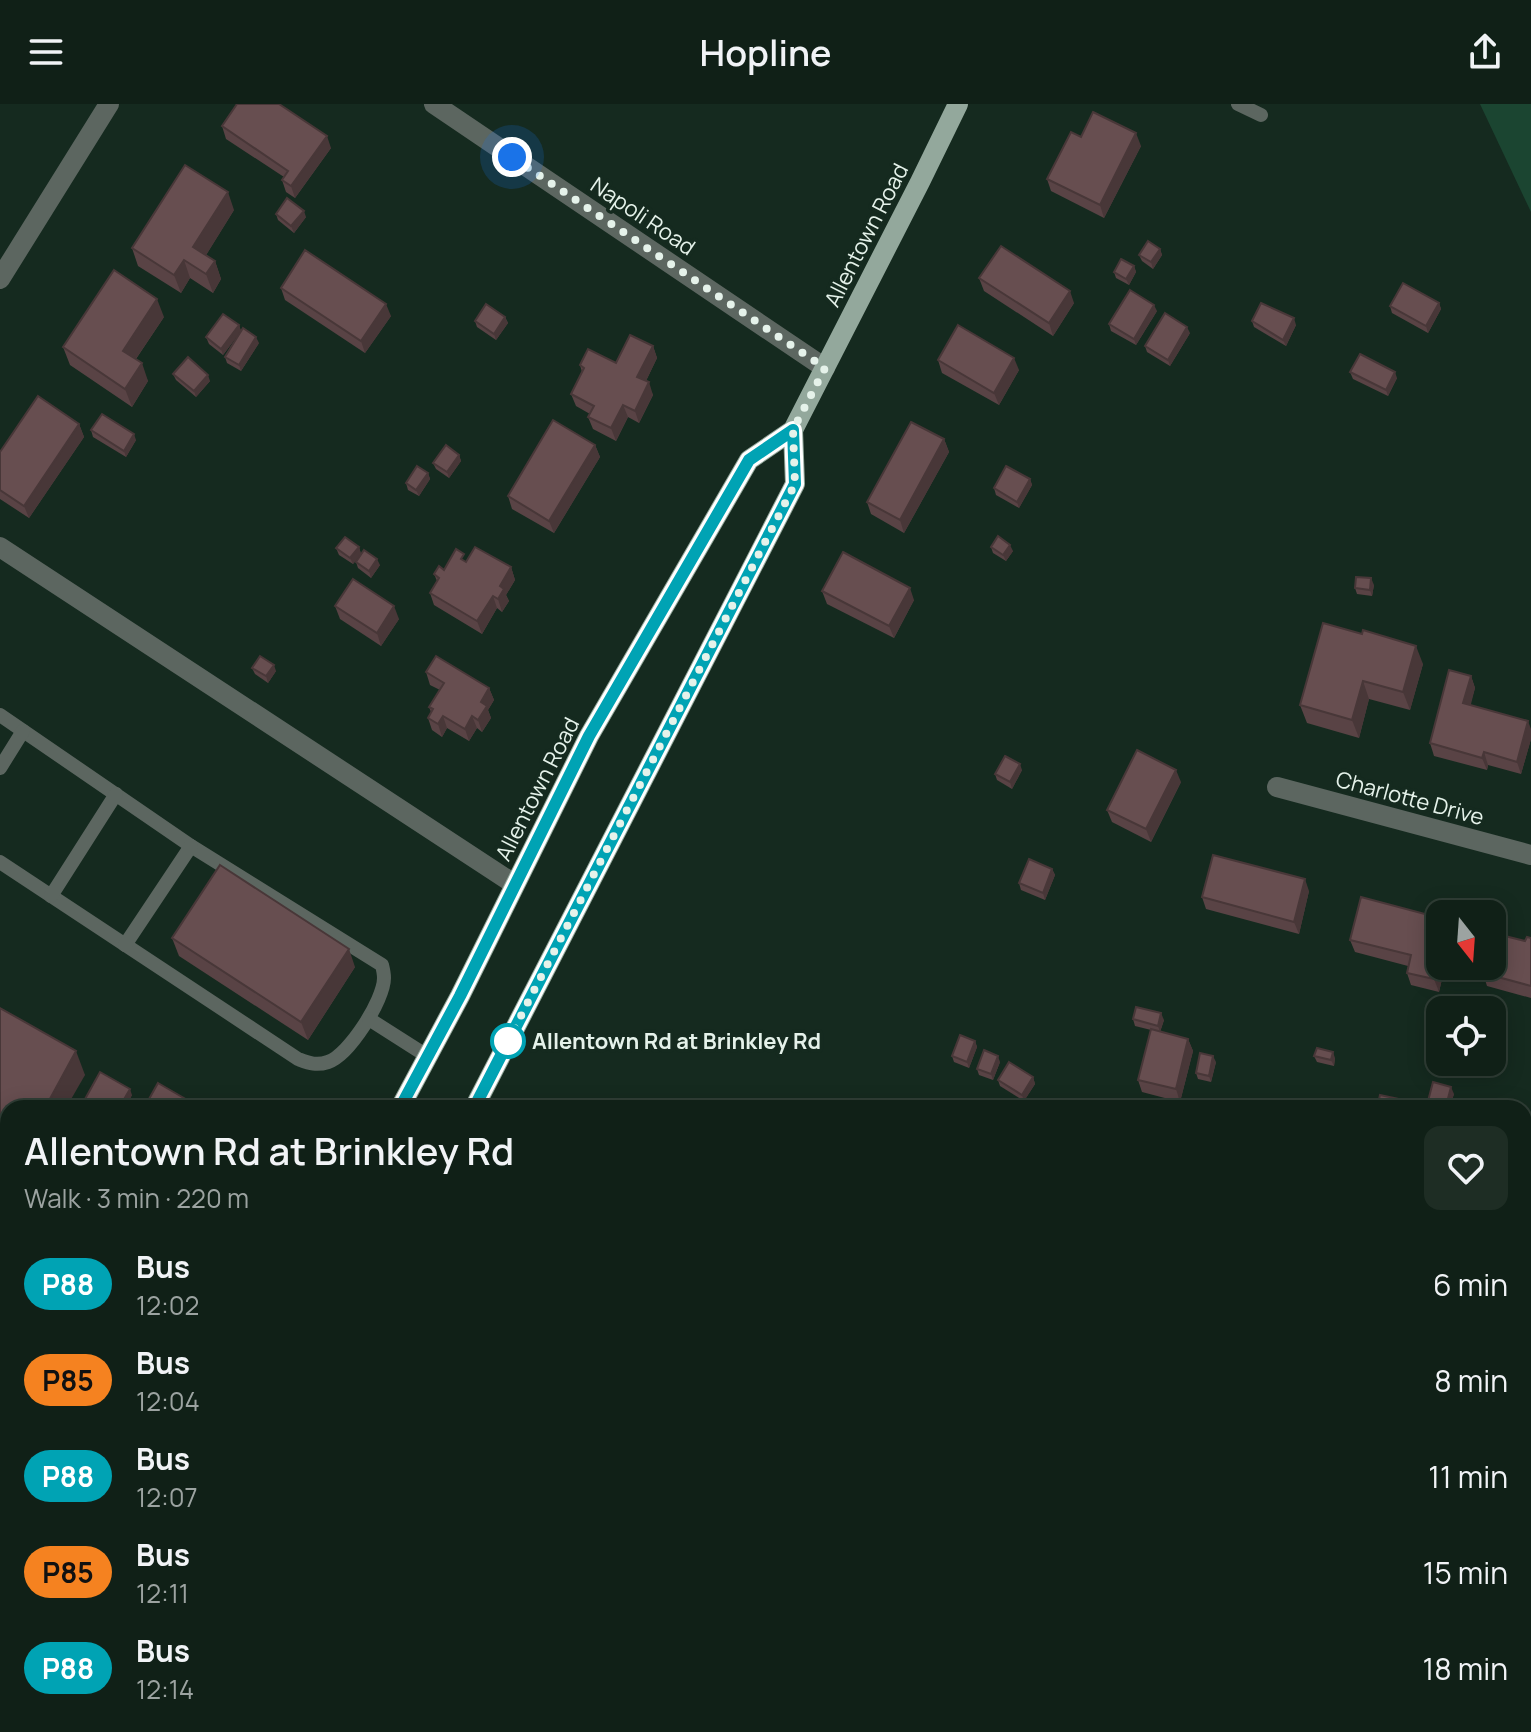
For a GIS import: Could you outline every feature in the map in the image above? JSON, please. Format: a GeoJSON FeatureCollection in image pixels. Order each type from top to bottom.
{"type":"FeatureCollection","features":[{"type":"Feature","properties":{"kind":"main road","name":"Allentown Road"},"geometry":{"type":"LineString","coordinates":[[404,1100],[589,736],[749,460],[793,430],[958,104]]}},
{"type":"Feature","properties":{"kind":"main road","name":"Allentown Road"},"geometry":{"type":"LineString","coordinates":[[478,1100],[795,484],[793,430]]}},
{"type":"Feature","properties":{"kind":"street"},"geometry":{"type":"LineString","coordinates":[[0,279],[109,104]]}},
{"type":"Feature","properties":{"kind":"street","name":"Napoli Road"},"geometry":{"type":"LineString","coordinates":[[434,104],[825,368]]}},
{"type":"Feature","properties":{"kind":"street"},"geometry":{"type":"LineString","coordinates":[[0,547],[514,884]]}},
{"type":"Feature","properties":{"kind":"street","name":"Charlotte Drive"},"geometry":{"type":"LineString","coordinates":[[1277,787],[1531,855]]}},
{"type":"Feature","properties":{"kind":"lane"},"geometry":{"type":"LineString","coordinates":[[1238,104],[1261,115]]}},
{"type":"Feature","properties":{"kind":"lane"},"geometry":{"type":"LineString","coordinates":[[0,715],[191,846],[382,965],[384,979],[369,1019],[332,1061],[313,1065],[298,1059],[0,862]]}},
{"type":"Feature","properties":{"kind":"lane"},"geometry":{"type":"LineString","coordinates":[[0,768],[23,731]]}},
{"type":"Feature","properties":{"kind":"lane"},"geometry":{"type":"LineString","coordinates":[[51,896],[116,794]]}},
{"type":"Feature","properties":{"kind":"lane"},"geometry":{"type":"LineString","coordinates":[[125,945],[191,846]]}},
{"type":"Feature","properties":{"kind":"lane"},"geometry":{"type":"LineString","coordinates":[[369,1019],[427,1056]]}},
{"type":"Feature","properties":{"kind":"green space"},"geometry":{"type":"Polygon","coordinates":[[[1480,104],[1531,104],[1531,212],[1480,104]]]}},
{"type":"Feature","properties":{"kind":"building"},"geometry":{"type":"Polygon","coordinates":[[[237,104],[279,104],[327,136],[291,186],[282,180],[288,171],[222,126],[237,104]]]}},
{"type":"Feature","properties":{"kind":"building"},"geometry":{"type":"Polygon","coordinates":[[[1093,112],[1136,133],[1100,205],[1047,179],[1071,132],[1081,137],[1093,112]]]}},
{"type":"Feature","properties":{"kind":"building"},"geometry":{"type":"Polygon","coordinates":[[[185,165],[228,192],[193,247],[215,261],[206,274],[184,260],[174,275],[132,248],[185,165]]]}},
{"type":"Feature","properties":{"kind":"building"},"geometry":{"type":"Polygon","coordinates":[[[287,198],[304,211],[291,226],[276,214],[287,198]]]}},
{"type":"Feature","properties":{"kind":"building"},"geometry":{"type":"Polygon","coordinates":[[[1148,241],[1160,249],[1151,262],[1139,255],[1148,241]]]}},
{"type":"Feature","properties":{"kind":"building"},"geometry":{"type":"Polygon","coordinates":[[[1001,246],[1070,291],[1049,323],[979,278],[1001,246]]]}},
{"type":"Feature","properties":{"kind":"building"},"geometry":{"type":"Polygon","coordinates":[[[305,250],[386,304],[361,341],[281,288],[305,250]]]}},
{"type":"Feature","properties":{"kind":"building"},"geometry":{"type":"Polygon","coordinates":[[[1121,259],[1134,266],[1126,279],[1114,272],[1121,259]]]}},
{"type":"Feature","properties":{"kind":"building"},"geometry":{"type":"Polygon","coordinates":[[[114,270],[157,299],[123,351],[142,363],[125,389],[63,347],[114,270]]]}},
{"type":"Feature","properties":{"kind":"building"},"geometry":{"type":"Polygon","coordinates":[[[1403,283],[1439,303],[1426,326],[1390,306],[1403,283]]]}},
{"type":"Feature","properties":{"kind":"building"},"geometry":{"type":"Polygon","coordinates":[[[1130,290],[1154,305],[1134,339],[1109,324],[1130,290]]]}},
{"type":"Feature","properties":{"kind":"building"},"geometry":{"type":"Polygon","coordinates":[[[1261,303],[1294,318],[1283,340],[1252,321],[1261,303]]]}},
{"type":"Feature","properties":{"kind":"building"},"geometry":{"type":"Polygon","coordinates":[[[486,304],[505,317],[494,334],[475,321],[486,304]]]}},
{"type":"Feature","properties":{"kind":"building"},"geometry":{"type":"Polygon","coordinates":[[[1165,313],[1187,327],[1168,360],[1145,346],[1165,313]]]}},
{"type":"Feature","properties":{"kind":"building"},"geometry":{"type":"Polygon","coordinates":[[[223,314],[239,325],[221,349],[206,337],[223,314]]]}},
{"type":"Feature","properties":{"kind":"building"},"geometry":{"type":"Polygon","coordinates":[[[958,325],[1014,358],[994,393],[938,360],[958,325]]]}},
{"type":"Feature","properties":{"kind":"building"},"geometry":{"type":"Polygon","coordinates":[[[243,328],[256,337],[239,365],[225,357],[243,328]]]}},
{"type":"Feature","properties":{"kind":"building"},"geometry":{"type":"Polygon","coordinates":[[[630,335],[653,346],[637,377],[649,382],[635,411],[623,405],[611,428],[588,417],[594,406],[571,394],[584,368],[580,365],[588,349],[616,363],[630,335]]]}},
{"type":"Feature","properties":{"kind":"building"},"geometry":{"type":"Polygon","coordinates":[[[1360,354],[1395,372],[1386,390],[1350,372],[1360,354]]]}},
{"type":"Feature","properties":{"kind":"building"},"geometry":{"type":"Polygon","coordinates":[[[188,357],[208,375],[194,391],[173,374],[188,357]]]}},
{"type":"Feature","properties":{"kind":"building"},"geometry":{"type":"Polygon","coordinates":[[[38,396],[79,424],[24,506],[0,490],[0,452],[38,396]]]}},
{"type":"Feature","properties":{"kind":"building"},"geometry":{"type":"Polygon","coordinates":[[[102,414],[134,434],[124,451],[91,430],[102,414]]]}},
{"type":"Feature","properties":{"kind":"building"},"geometry":{"type":"Polygon","coordinates":[[[553,420],[595,445],[549,521],[508,496],[553,420]]]}},
{"type":"Feature","properties":{"kind":"building"},"geometry":{"type":"Polygon","coordinates":[[[911,422],[944,439],[900,520],[867,502],[911,422]]]}},
{"type":"Feature","properties":{"kind":"building"},"geometry":{"type":"Polygon","coordinates":[[[446,445],[459,455],[447,472],[433,463],[446,445]]]}},
{"type":"Feature","properties":{"kind":"building"},"geometry":{"type":"Polygon","coordinates":[[[417,466],[428,473],[416,490],[406,483],[417,466]]]}},
{"type":"Feature","properties":{"kind":"building"},"geometry":{"type":"Polygon","coordinates":[[[1006,466],[1030,479],[1017,502],[994,488],[1006,466]]]}},
{"type":"Feature","properties":{"kind":"building"},"geometry":{"type":"Polygon","coordinates":[[[998,536],[1010,545],[1003,555],[991,547],[998,536]]]}},
{"type":"Feature","properties":{"kind":"building"},"geometry":{"type":"Polygon","coordinates":[[[345,537],[359,547],[350,558],[336,548],[345,537]]]}},
{"type":"Feature","properties":{"kind":"building"},"geometry":{"type":"Polygon","coordinates":[[[475,547],[511,567],[500,586],[504,589],[498,599],[493,596],[477,621],[430,593],[439,578],[434,574],[439,566],[444,570],[456,549],[464,554],[461,559],[466,562],[475,547]]]}},
{"type":"Feature","properties":{"kind":"building"},"geometry":{"type":"Polygon","coordinates":[[[364,550],[377,559],[369,571],[356,562],[364,550]]]}},
{"type":"Feature","properties":{"kind":"building"},"geometry":{"type":"Polygon","coordinates":[[[843,552],[910,588],[889,626],[822,591],[843,552]]]}},
{"type":"Feature","properties":{"kind":"building"},"geometry":{"type":"Polygon","coordinates":[[[1356,577],[1371,578],[1370,590],[1355,588],[1356,577]]]}},
{"type":"Feature","properties":{"kind":"building"},"geometry":{"type":"Polygon","coordinates":[[[353,579],[394,606],[377,633],[335,606],[353,579]]]}},
{"type":"Feature","properties":{"kind":"building"},"geometry":{"type":"Polygon","coordinates":[[[1323,623],[1362,634],[1363,630],[1416,646],[1403,692],[1363,681],[1352,720],[1300,705],[1323,623]]]}},
{"type":"Feature","properties":{"kind":"building"},"geometry":{"type":"Polygon","coordinates":[[[260,656],[274,665],[266,676],[252,668],[260,656]]]}},
{"type":"Feature","properties":{"kind":"building"},"geometry":{"type":"Polygon","coordinates":[[[436,656],[489,688],[481,702],[487,706],[478,720],[472,716],[465,729],[443,716],[438,724],[428,718],[433,709],[429,707],[444,683],[426,672],[436,656]]]}},
{"type":"Feature","properties":{"kind":"building"},"geometry":{"type":"Polygon","coordinates":[[[1449,670],[1471,676],[1463,703],[1528,721],[1517,762],[1484,752],[1482,758],[1430,743],[1449,670]]]}},
{"type":"Feature","properties":{"kind":"building"},"geometry":{"type":"Polygon","coordinates":[[[1137,750],[1176,770],[1146,829],[1107,810],[1137,750]]]}},
{"type":"Feature","properties":{"kind":"building"},"geometry":{"type":"Polygon","coordinates":[[[1005,756],[1020,764],[1010,782],[995,774],[1005,756]]]}},
{"type":"Feature","properties":{"kind":"building"},"geometry":{"type":"Polygon","coordinates":[[[1213,855],[1305,879],[1294,922],[1202,897],[1213,855]]]}},
{"type":"Feature","properties":{"kind":"building"},"geometry":{"type":"Polygon","coordinates":[[[1029,859],[1052,869],[1043,893],[1019,883],[1029,859]]]}},
{"type":"Feature","properties":{"kind":"building"},"geometry":{"type":"Polygon","coordinates":[[[220,865],[349,949],[301,1022],[172,938],[220,865]]]}},
{"type":"Feature","properties":{"kind":"building"},"geometry":{"type":"Polygon","coordinates":[[[1361,897],[1426,914],[1426,977],[1407,973],[1411,955],[1350,940],[1361,897]]]}},
{"type":"Feature","properties":{"kind":"building"},"geometry":{"type":"Polygon","coordinates":[[[1506,936],[1525,941],[1527,937],[1531,938],[1531,986],[1506,979],[1506,936]]]}},
{"type":"Feature","properties":{"kind":"building"},"geometry":{"type":"Polygon","coordinates":[[[1136,1007],[1161,1013],[1158,1026],[1133,1019],[1136,1007]]]}},
{"type":"Feature","properties":{"kind":"building"},"geometry":{"type":"Polygon","coordinates":[[[0,1008],[76,1051],[49,1100],[0,1100],[0,1008]]]}},
{"type":"Feature","properties":{"kind":"building"},"geometry":{"type":"Polygon","coordinates":[[[1151,1029],[1188,1039],[1176,1089],[1138,1080],[1151,1029]]]}},
{"type":"Feature","properties":{"kind":"building"},"geometry":{"type":"Polygon","coordinates":[[[960,1035],[975,1041],[967,1062],[952,1056],[960,1035]]]}},
{"type":"Feature","properties":{"kind":"building"},"geometry":{"type":"Polygon","coordinates":[[[1317,1048],[1333,1052],[1331,1060],[1314,1056],[1317,1048]]]}},
{"type":"Feature","properties":{"kind":"building"},"geometry":{"type":"Polygon","coordinates":[[[984,1050],[998,1056],[991,1074],[977,1069],[984,1050]]]}},
{"type":"Feature","properties":{"kind":"building"},"geometry":{"type":"Polygon","coordinates":[[[1200,1053],[1213,1056],[1209,1076],[1196,1073],[1200,1053]]]}},
{"type":"Feature","properties":{"kind":"building"},"geometry":{"type":"Polygon","coordinates":[[[1009,1062],[1033,1077],[1022,1095],[998,1080],[1009,1062]]]}},
{"type":"Feature","properties":{"kind":"building"},"geometry":{"type":"Polygon","coordinates":[[[100,1072],[130,1089],[124,1100],[85,1100],[100,1072]]]}},
{"type":"Feature","properties":{"kind":"building"},"geometry":{"type":"Polygon","coordinates":[[[1433,1082],[1451,1087],[1448,1100],[1428,1100],[1433,1082]]]}},
{"type":"Feature","properties":{"kind":"building"},"geometry":{"type":"Polygon","coordinates":[[[158,1083],[187,1100],[148,1100],[158,1083]]]}},
{"type":"Feature","properties":{"kind":"building"},"geometry":{"type":"Polygon","coordinates":[[[1380,1095],[1399,1099],[1399,1100],[1379,1100],[1380,1095]]]}},
{"type":"Feature","properties":{"kind":"bus line","name":"P88"},"geometry":{"type":"LineString","coordinates":[[404,1100],[460,996],[589,736],[749,460],[793,430],[795,484],[478,1100]]}},
{"type":"Feature","properties":{"kind":"place","name":"Allentown Rd at Brinkley Rd"},"geometry":{"type":"Point","coordinates":[508,1041]}},
{"type":"Feature","properties":{"kind":"route"},"geometry":{"type":"LineString","coordinates":[[508,1041],[795,484],[793,430],[825,368],[512,157]]}}]}
